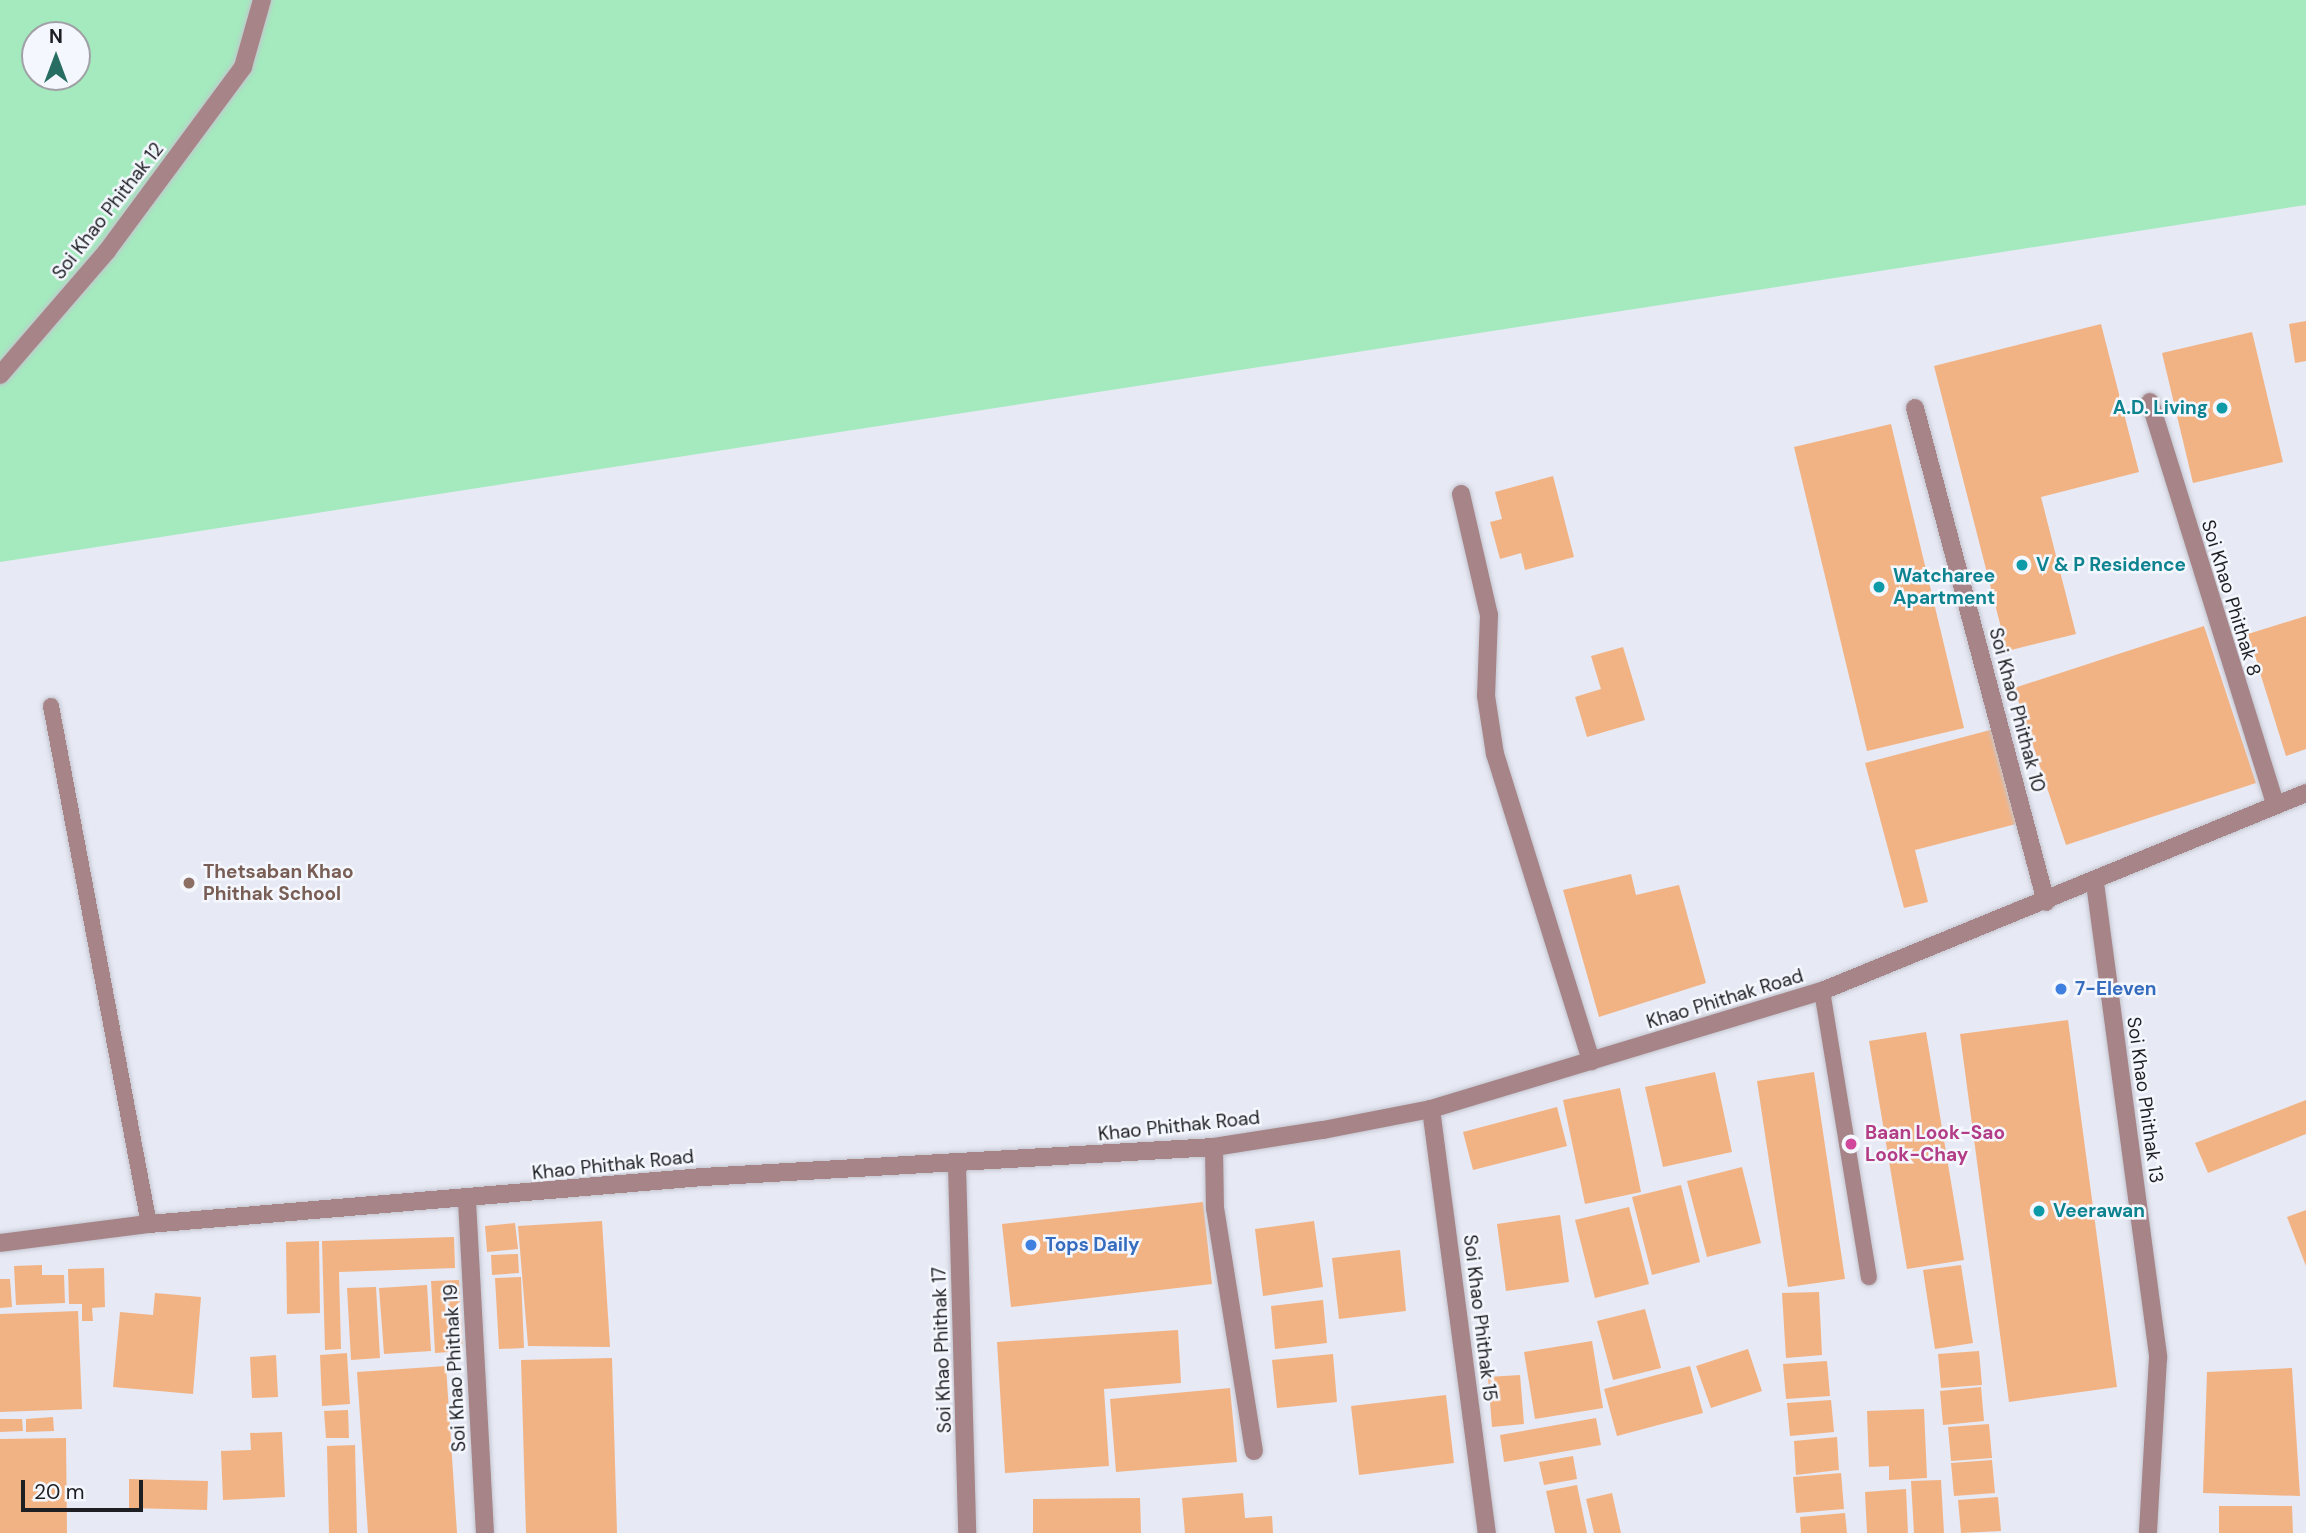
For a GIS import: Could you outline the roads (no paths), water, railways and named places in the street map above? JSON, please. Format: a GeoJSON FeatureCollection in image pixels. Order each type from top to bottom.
{"type":"FeatureCollection","features":[{"type":"Feature","properties":{"kind":"street","name":"Soi Khao Phithak 12"},"geometry":{"type":"LineString","coordinates":[[0,375],[107,251],[243,67],[262,0]]}},
{"type":"Feature","properties":{"kind":"street","name":"Soi Khao Phithak 8"},"geometry":{"type":"LineString","coordinates":[[2150,402],[2275,804]]}},
{"type":"Feature","properties":{"kind":"street","name":"Soi Khao Phithak 10"},"geometry":{"type":"LineString","coordinates":[[1915,408],[2046,902]]}},
{"type":"Feature","properties":{"kind":"street"},"geometry":{"type":"LineString","coordinates":[[1461,494],[1489,615],[1486,696],[1495,754],[1591,1061]]}},
{"type":"Feature","properties":{"kind":"street","name":"Khao Phithak Road"},"geometry":{"type":"LineString","coordinates":[[0,1243],[149,1223],[467,1201],[703,1177],[957,1166],[1214,1147],[1431,1109],[1822,991],[2095,883],[2306,793]]}},
{"type":"Feature","properties":{"kind":"street","name":"Soi Khao Phithak 13"},"geometry":{"type":"LineString","coordinates":[[2095,883],[2158,1358],[2148,1533]]}},
{"type":"Feature","properties":{"kind":"street","name":"Soi Khao Phithak 15"},"geometry":{"type":"LineString","coordinates":[[1431,1109],[1487,1533]]}},
{"type":"Feature","properties":{"kind":"street"},"geometry":{"type":"LineString","coordinates":[[1214,1147],[1215,1208],[1254,1451]]}},
{"type":"Feature","properties":{"kind":"street","name":"Soi Khao Phithak 17"},"geometry":{"type":"LineString","coordinates":[[957,1166],[967,1533]]}},
{"type":"Feature","properties":{"kind":"street","name":"Soi Khao Phithak 19"},"geometry":{"type":"LineString","coordinates":[[467,1201],[485,1533]]}},
{"type":"Feature","properties":{"kind":"lane"},"geometry":{"type":"LineString","coordinates":[[51,706],[149,1223]]}},
{"type":"Feature","properties":{"kind":"lane"},"geometry":{"type":"LineString","coordinates":[[1822,991],[1869,1277]]}},
{"type":"Feature","properties":{"kind":"place","name":"A.D. Living"},"geometry":{"type":"Point","coordinates":[2222,408]}},
{"type":"Feature","properties":{"kind":"place","name":"V & P Residence"},"geometry":{"type":"Point","coordinates":[2022,565]}},
{"type":"Feature","properties":{"kind":"place","name":"Watcharee Apartment"},"geometry":{"type":"Point","coordinates":[1879,587]}},
{"type":"Feature","properties":{"kind":"place","name":"Thetsaban Khao Phithak School"},"geometry":{"type":"Point","coordinates":[189,883]}},
{"type":"Feature","properties":{"kind":"place","name":"7-Eleven"},"geometry":{"type":"Point","coordinates":[2061,989]}},
{"type":"Feature","properties":{"kind":"place","name":"Baan Look-Sao Look-Chay"},"geometry":{"type":"Point","coordinates":[1851,1144]}},
{"type":"Feature","properties":{"kind":"place","name":"Veerawan"},"geometry":{"type":"Point","coordinates":[2039,1211]}},
{"type":"Feature","properties":{"kind":"place","name":"Tops Daily"},"geometry":{"type":"Point","coordinates":[1031,1245]}}]}
